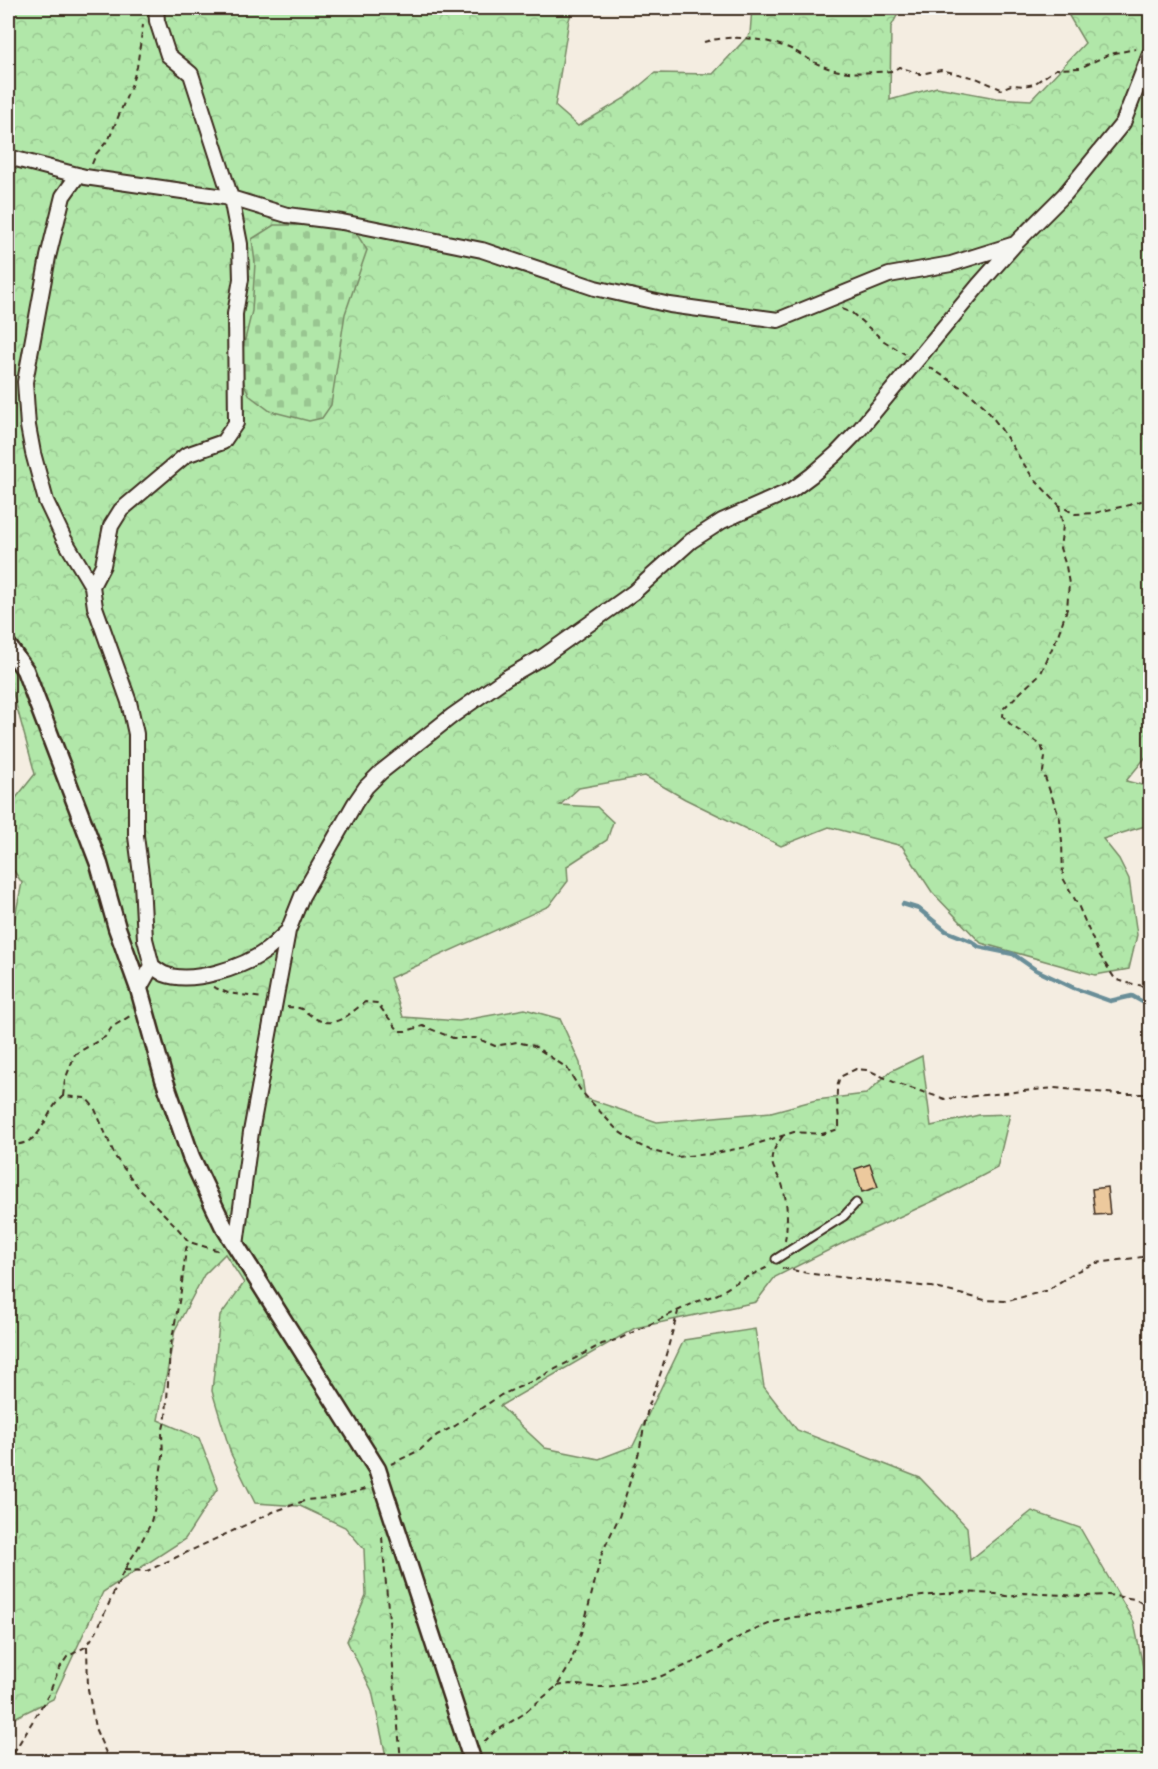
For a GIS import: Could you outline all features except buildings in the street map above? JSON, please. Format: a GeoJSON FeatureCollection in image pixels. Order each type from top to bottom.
{"type":"FeatureCollection","features":[{"type":"Feature","properties":{"kind":"street"},"geometry":{"type":"LineString","coordinates":[[92,586],[103,564],[111,526],[121,510],[186,455],[223,442],[236,423],[235,314],[241,279],[240,244],[231,198],[190,74],[168,55],[157,21],[156,8]]}},
{"type":"Feature","properties":{"kind":"street"},"geometry":{"type":"LineString","coordinates":[[241,1252],[250,1132],[288,931],[302,896],[366,787],[381,772],[452,716],[506,678],[544,656],[634,592],[691,541],[722,520],[792,490],[836,454],[860,429],[1015,244],[1065,195],[1123,123],[1147,52]]}},
{"type":"Feature","properties":{"kind":"street"},"geometry":{"type":"LineString","coordinates":[[8,157],[82,176],[231,198],[287,215],[342,222],[482,250],[595,288],[670,305],[778,320],[890,275],[951,264],[1015,244]]}},
{"type":"Feature","properties":{"kind":"street"},"geometry":{"type":"LineString","coordinates":[[82,176],[63,195],[48,257],[25,382],[28,426],[46,501],[64,539],[92,586],[95,607],[129,702],[136,734],[136,836],[142,882],[145,939],[152,966],[164,974],[180,977],[205,977],[235,967],[266,951],[288,931]]}},
{"type":"Feature","properties":{"kind":"street"},"geometry":{"type":"LineString","coordinates":[[8,646],[25,670],[95,853],[117,928],[139,989],[164,1079],[191,1157],[223,1225],[377,1469],[472,1757]]}},
{"type":"Feature","properties":{"kind":"street"},"geometry":{"type":"LineString","coordinates":[[139,989],[152,966]]}},
{"type":"Feature","properties":{"kind":"lane"},"geometry":{"type":"LineString","coordinates":[[774,1262],[844,1216],[856,1203]]}},
{"type":"Feature","properties":{"kind":"path"},"geometry":{"type":"LineString","coordinates":[[82,176],[91,168],[96,154],[109,139],[131,86],[137,67],[144,24]]}},
{"type":"Feature","properties":{"kind":"path"},"geometry":{"type":"LineString","coordinates":[[704,42],[715,38],[755,40],[788,48],[828,68],[846,72],[894,71],[899,67],[920,74],[941,70],[976,78],[1001,89],[1011,85],[1034,84],[1056,69],[1080,68],[1110,54],[1147,52]]}},
{"type":"Feature","properties":{"kind":"path"},"geometry":{"type":"LineString","coordinates":[[825,302],[852,313],[884,341],[967,391],[984,406],[1033,478],[1059,505],[1075,513],[1095,513],[1150,498]]}},
{"type":"Feature","properties":{"kind":"path"},"geometry":{"type":"LineString","coordinates":[[1059,505],[1063,526],[1060,548],[1069,584],[1067,609],[1041,673],[1004,708],[1003,716],[1012,726],[1041,745],[1045,757],[1043,772],[1060,819],[1063,878],[1078,905],[1099,954],[1115,979],[1150,987]]}},
{"type":"Feature","properties":{"kind":"path"},"geometry":{"type":"LineString","coordinates":[[199,977],[218,990],[266,998],[274,1005],[302,1008],[328,1024],[341,1020],[365,1002],[377,1003],[399,1031],[423,1026],[453,1038],[476,1038],[495,1046],[517,1042],[534,1046],[567,1068],[581,1091],[618,1131],[652,1151],[677,1157],[747,1147],[794,1132],[822,1134],[839,1129],[835,1089],[840,1077],[856,1069],[868,1070],[898,1084],[945,1099],[1054,1088],[1117,1094],[1145,1094],[1150,1090]]}},
{"type":"Feature","properties":{"kind":"path"},"geometry":{"type":"LineString","coordinates":[[8,1145],[18,1145],[32,1140],[43,1128],[54,1104],[63,1096],[65,1080],[75,1054],[105,1037],[112,1027],[134,1012],[139,989]]}},
{"type":"Feature","properties":{"kind":"path"},"geometry":{"type":"LineString","coordinates":[[63,1096],[86,1098],[94,1107],[116,1158],[127,1174],[189,1242],[234,1255],[241,1252]]}},
{"type":"Feature","properties":{"kind":"path"},"geometry":{"type":"LineString","coordinates":[[124,1570],[147,1571],[273,1512],[307,1500],[336,1497],[378,1485],[377,1469],[386,1467],[420,1450],[437,1436],[501,1395],[533,1382],[602,1344],[619,1339],[718,1294],[774,1262],[784,1248],[788,1220],[782,1186],[771,1162],[772,1154],[784,1135]]}},
{"type":"Feature","properties":{"kind":"path"},"geometry":{"type":"LineString","coordinates":[[8,1761],[49,1694],[59,1669],[67,1657],[87,1646],[97,1630],[124,1570],[150,1525],[163,1456],[162,1433],[170,1349],[189,1242]]}},
{"type":"Feature","properties":{"kind":"path"},"geometry":{"type":"LineString","coordinates":[[774,1262],[798,1272],[931,1287],[985,1300],[1008,1301],[1048,1290],[1075,1272],[1096,1263],[1150,1256]]}},
{"type":"Feature","properties":{"kind":"path"},"geometry":{"type":"LineString","coordinates":[[472,1757],[493,1733],[522,1715],[557,1686],[570,1665],[584,1624],[602,1553],[619,1517],[639,1452],[648,1408],[678,1311]]}},
{"type":"Feature","properties":{"kind":"path"},"geometry":{"type":"LineString","coordinates":[[382,1531],[401,1761]]}},
{"type":"Feature","properties":{"kind":"path"},"geometry":{"type":"LineString","coordinates":[[557,1686],[570,1684],[606,1687],[657,1678],[771,1623],[893,1599],[963,1592],[1011,1597],[1023,1593],[1108,1595],[1135,1599],[1150,1608]]}},
{"type":"Feature","properties":{"kind":"path"},"geometry":{"type":"LineString","coordinates":[[87,1646],[88,1689],[95,1728],[110,1761]]}},
{"type":"Feature","properties":{"kind":"green space"},"geometry":{"type":"Polygon","coordinates":[[[8,8],[573,8],[555,106],[578,126],[625,98],[655,73],[713,74],[750,34],[752,8],[901,8],[891,27],[890,100],[937,87],[996,98],[1031,100],[1085,43],[1069,16],[1080,8],[1150,8],[1150,752],[1126,781],[1150,787],[1150,842],[1145,826],[1103,839],[1119,859],[1129,879],[1137,935],[1129,969],[1095,975],[981,943],[932,892],[902,846],[829,827],[781,846],[685,799],[645,776],[579,788],[560,805],[597,807],[613,822],[607,840],[567,866],[568,881],[549,906],[390,978],[403,1017],[459,1021],[525,1009],[560,1019],[580,1063],[585,1098],[657,1122],[771,1112],[816,1100],[866,1094],[891,1071],[922,1056],[931,1126],[979,1115],[1010,1114],[997,1168],[775,1277],[756,1302],[635,1328],[500,1406],[545,1448],[599,1459],[633,1446],[684,1340],[755,1329],[764,1387],[797,1430],[920,1478],[967,1527],[970,1560],[1032,1511],[1080,1528],[1134,1622],[1150,1702],[1150,1761],[387,1761],[372,1691],[347,1641],[366,1595],[364,1549],[345,1527],[300,1506],[255,1503],[231,1454],[212,1391],[220,1316],[244,1283],[225,1254],[204,1275],[175,1330],[158,1420],[199,1438],[218,1488],[185,1539],[103,1592],[53,1699],[8,1721],[8,1226],[10,1225],[8,1205],[8,946],[22,883],[8,862],[8,808],[35,774],[8,678],[8,8]]]}},
{"type":"Feature","properties":{"kind":"green space"},"geometry":{"type":"Polygon","coordinates":[[[274,225],[325,225],[356,233],[367,250],[345,314],[331,405],[322,418],[309,421],[270,411],[250,396],[244,384],[240,360],[252,311],[255,263],[252,239],[274,225]]]}},
{"type":"Feature","properties":{"kind":"waterway"},"geometry":{"type":"LineString","coordinates":[[903,904],[919,909],[946,931],[971,941],[979,947],[1013,954],[1036,970],[1074,988],[1110,1001],[1132,996],[1150,1006]]}}]}
